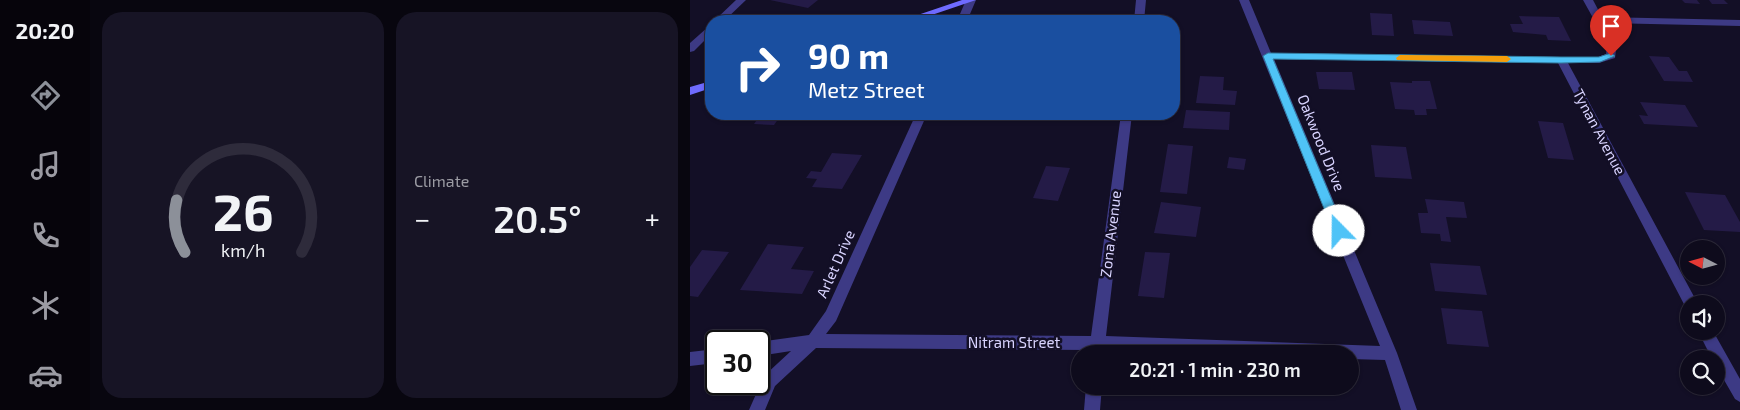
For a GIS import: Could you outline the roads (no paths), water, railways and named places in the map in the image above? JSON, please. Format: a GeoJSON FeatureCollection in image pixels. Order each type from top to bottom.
{"type":"FeatureCollection","features":[{"type":"Feature","properties":{"kind":"main road"},"geometry":{"type":"LineString","coordinates":[[925,15],[971,0]]}},
{"type":"Feature","properties":{"kind":"main road"},"geometry":{"type":"LineString","coordinates":[[690,91],[705,86]]}},
{"type":"Feature","properties":{"kind":"street"},"geometry":{"type":"LineString","coordinates":[[725,15],[741,0]]}},
{"type":"Feature","properties":{"kind":"street"},"geometry":{"type":"LineString","coordinates":[[965,15],[971,0]]}},
{"type":"Feature","properties":{"kind":"street"},"geometry":{"type":"LineString","coordinates":[[1140,15],[1141,0]]}},
{"type":"Feature","properties":{"kind":"street","name":"Oakwood Drive"},"geometry":{"type":"LineString","coordinates":[[1244,0],[1390,353],[1408,410]]}},
{"type":"Feature","properties":{"kind":"street"},"geometry":{"type":"LineString","coordinates":[[1268,56],[1600,60],[1611,56],[1612,43],[1588,0]]}},
{"type":"Feature","properties":{"kind":"street"},"geometry":{"type":"LineString","coordinates":[[1600,20],[1740,23]]}},
{"type":"Feature","properties":{"kind":"street"},"geometry":{"type":"LineString","coordinates":[[690,49],[705,35]]}},
{"type":"Feature","properties":{"kind":"street","name":"Tynan Avenue"},"geometry":{"type":"LineString","coordinates":[[1561,60],[1686,295]]}},
{"type":"Feature","properties":{"kind":"street","name":"Arlet Drive"},"geometry":{"type":"LineString","coordinates":[[758,410],[769,381],[813,341],[831,316],[918,120]]}},
{"type":"Feature","properties":{"kind":"street","name":"Zona Avenue"},"geometry":{"type":"LineString","coordinates":[[1097,345],[1126,120]]}},
{"type":"Feature","properties":{"kind":"street"},"geometry":{"type":"LineString","coordinates":[[1710,340],[1740,394]]}},
{"type":"Feature","properties":{"kind":"street","name":"Nitram Street"},"geometry":{"type":"LineString","coordinates":[[770,347],[813,341],[1071,347]]}},
{"type":"Feature","properties":{"kind":"street","name":"Nitram Street"},"geometry":{"type":"LineString","coordinates":[[1359,352],[1390,353]]}},
{"type":"Feature","properties":{"kind":"street"},"geometry":{"type":"LineString","coordinates":[[690,360],[705,358]]}},
{"type":"Feature","properties":{"kind":"street"},"geometry":{"type":"LineString","coordinates":[[1092,410],[1093,395]]}}]}
